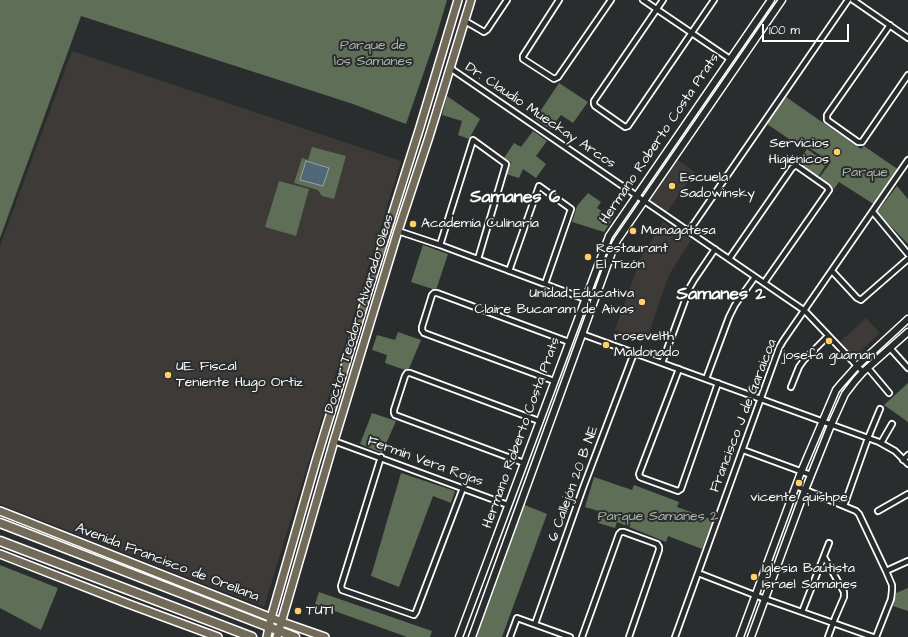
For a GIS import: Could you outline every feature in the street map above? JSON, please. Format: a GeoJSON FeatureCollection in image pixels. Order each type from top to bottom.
{"type":"FeatureCollection","features":[{"type":"Feature","properties":{"kind":"highway","name":"Avenida Francisco de Orellana"},"geometry":{"type":"LineString","coordinates":[[0,523],[269,628],[278,634],[294,637]]}},
{"type":"Feature","properties":{"kind":"highway"},"geometry":{"type":"LineString","coordinates":[[0,541],[252,637]]}},
{"type":"Feature","properties":{"kind":"main road","name":"Doctor Teodoro Alvarado Oleas"},"geometry":{"type":"LineString","coordinates":[[267,637],[326,430],[458,0]]}},
{"type":"Feature","properties":{"kind":"main road","name":"Doctor Teodoro Alvarado Oleas"},"geometry":{"type":"LineString","coordinates":[[278,634],[334,441],[471,0]]}},
{"type":"Feature","properties":{"kind":"main road","name":"Avenida Francisco de Orellana"},"geometry":{"type":"LineString","coordinates":[[0,511],[282,622],[325,637]]}},
{"type":"Feature","properties":{"kind":"main road"},"geometry":{"type":"LineString","coordinates":[[0,554],[218,637]]}},
{"type":"Feature","properties":{"kind":"street"},"geometry":{"type":"LineString","coordinates":[[465,22],[484,32],[487,30],[507,0]]}},
{"type":"Feature","properties":{"kind":"street"},"geometry":{"type":"LineString","coordinates":[[559,0],[522,56],[523,59],[554,79],[558,77],[611,0]]}},
{"type":"Feature","properties":{"kind":"street"},"geometry":{"type":"LineString","coordinates":[[643,0],[730,59]]}},
{"type":"Feature","properties":{"kind":"street"},"geometry":{"type":"LineString","coordinates":[[663,0],[594,102],[595,106],[623,126],[628,126],[714,0]]}},
{"type":"Feature","properties":{"kind":"street","name":"Hermano Roberto Costa Prats"},"geometry":{"type":"LineString","coordinates":[[459,637],[608,236],[770,0]]}},
{"type":"Feature","properties":{"kind":"street","name":"Hermano Roberto Costa Prats"},"geometry":{"type":"LineString","coordinates":[[472,637],[615,244],[782,0]]}},
{"type":"Feature","properties":{"kind":"street"},"geometry":{"type":"LineString","coordinates":[[689,232],[848,0]]}},
{"type":"Feature","properties":{"kind":"street"},"geometry":{"type":"LineString","coordinates":[[853,0],[908,38]]}},
{"type":"Feature","properties":{"kind":"street"},"geometry":{"type":"LineString","coordinates":[[754,24],[762,30]]}},
{"type":"Feature","properties":{"kind":"street"},"geometry":{"type":"LineString","coordinates":[[890,25],[827,115],[828,122],[858,142],[862,142],[908,75]]}},
{"type":"Feature","properties":{"kind":"street","name":"Dr. Claudio Mueckay Arcos"},"geometry":{"type":"LineString","coordinates":[[450,68],[805,311],[857,366],[866,370],[889,393]]}},
{"type":"Feature","properties":{"kind":"street"},"geometry":{"type":"LineString","coordinates":[[440,245],[473,140],[506,164],[478,259]]}},
{"type":"Feature","properties":{"kind":"street","name":"Francisco J de Garaicoa"},"geometry":{"type":"LineString","coordinates":[[676,637],[742,450],[783,341],[908,160]]}},
{"type":"Feature","properties":{"kind":"street"},"geometry":{"type":"LineString","coordinates":[[729,259],[792,168],[797,166],[827,187],[828,192],[764,283]]}},
{"type":"Feature","properties":{"kind":"street"},"geometry":{"type":"LineString","coordinates":[[509,271],[539,186],[571,210],[545,284]]}},
{"type":"Feature","properties":{"kind":"street"},"geometry":{"type":"LineString","coordinates":[[872,212],[908,254]]}},
{"type":"Feature","properties":{"kind":"street"},"geometry":{"type":"LineString","coordinates":[[398,231],[585,299]]}},
{"type":"Feature","properties":{"kind":"street"},"geometry":{"type":"LineString","coordinates":[[662,363],[690,287],[715,249]]}},
{"type":"Feature","properties":{"kind":"street"},"geometry":{"type":"LineString","coordinates":[[832,271],[860,300],[908,259]]}},
{"type":"Feature","properties":{"kind":"street"},"geometry":{"type":"LineString","coordinates":[[706,379],[729,317],[755,277]]}},
{"type":"Feature","properties":{"kind":"street"},"geometry":{"type":"LineString","coordinates":[[554,381],[424,333],[422,328],[432,295],[437,293],[569,342]]}},
{"type":"Feature","properties":{"kind":"street"},"geometry":{"type":"LineString","coordinates":[[740,637],[801,472],[836,390],[857,366],[908,319]]}},
{"type":"Feature","properties":{"kind":"street"},"geometry":{"type":"LineString","coordinates":[[751,637],[811,475],[844,394],[854,381],[908,332]]}},
{"type":"Feature","properties":{"kind":"street"},"geometry":{"type":"LineString","coordinates":[[582,334],[882,443],[895,451],[908,464]]}},
{"type":"Feature","properties":{"kind":"street"},"geometry":{"type":"LineString","coordinates":[[791,387],[799,367],[804,360],[828,336]]}},
{"type":"Feature","properties":{"kind":"street"},"geometry":{"type":"LineString","coordinates":[[890,348],[908,368]]}},
{"type":"Feature","properties":{"kind":"street","name":"6 Callejón 20 B NE"},"geometry":{"type":"LineString","coordinates":[[535,624],[583,488],[634,352]]}},
{"type":"Feature","properties":{"kind":"street"},"geometry":{"type":"LineString","coordinates":[[679,369],[639,474],[640,477],[678,491],[681,490],[718,383]]}},
{"type":"Feature","properties":{"kind":"street"},"geometry":{"type":"LineString","coordinates":[[524,463],[395,415],[394,410],[406,373],[410,373],[539,421]]}},
{"type":"Feature","properties":{"kind":"street"},"geometry":{"type":"LineString","coordinates":[[546,403],[556,406]]}},
{"type":"Feature","properties":{"kind":"street"},"geometry":{"type":"LineString","coordinates":[[844,506],[880,409]]}},
{"type":"Feature","properties":{"kind":"street"},"geometry":{"type":"LineString","coordinates":[[882,443],[892,424]]}},
{"type":"Feature","properties":{"kind":"street","name":"Fermin Vera Rojas"},"geometry":{"type":"LineString","coordinates":[[334,441],[508,505]]}},
{"type":"Feature","properties":{"kind":"street"},"geometry":{"type":"LineString","coordinates":[[742,450],[811,475]]}},
{"type":"Feature","properties":{"kind":"street"},"geometry":{"type":"LineString","coordinates":[[904,460],[908,455]]}},
{"type":"Feature","properties":{"kind":"street"},"geometry":{"type":"LineString","coordinates":[[381,458],[340,586],[342,590],[414,615],[463,488]]}},
{"type":"Feature","properties":{"kind":"street"},"geometry":{"type":"LineString","coordinates":[[698,573],[765,599],[874,637],[891,599],[892,585],[859,514],[856,511],[796,486]]}},
{"type":"Feature","properties":{"kind":"street"},"geometry":{"type":"LineString","coordinates":[[878,511],[908,494]]}},
{"type":"Feature","properties":{"kind":"street"},"geometry":{"type":"LineString","coordinates":[[582,637],[621,532],[657,544],[659,547],[629,637]]}},
{"type":"Feature","properties":{"kind":"street"},"geometry":{"type":"LineString","coordinates":[[802,612],[829,543]]}},
{"type":"Feature","properties":{"kind":"street"},"geometry":{"type":"LineString","coordinates":[[824,556],[844,592],[844,597],[828,637]]}},
{"type":"Feature","properties":{"kind":"street"},"geometry":{"type":"LineString","coordinates":[[886,571],[908,561]]}},
{"type":"Feature","properties":{"kind":"street"},"geometry":{"type":"LineString","coordinates":[[485,567],[496,571]]}},
{"type":"Feature","properties":{"kind":"street"},"geometry":{"type":"LineString","coordinates":[[510,637],[517,618],[570,637]]}},
{"type":"Feature","properties":{"kind":"shaded area","name":"UE. Fiscal Teniente Hugo Ortiz"},"geometry":{"type":"Polygon","coordinates":[[[72,51],[401,161],[264,607],[0,504],[0,246],[72,51]]]}},
{"type":"Feature","properties":{"kind":"shaded area","name":"Escuela Sadowinsky"},"geometry":{"type":"Polygon","coordinates":[[[676,159],[695,172],[667,212],[648,199],[676,159]]]}},
{"type":"Feature","properties":{"kind":"shaded area","name":"Unidad Educativa Claire Bucaram de Aivas"},"geometry":{"type":"Polygon","coordinates":[[[663,222],[691,240],[669,275],[646,341],[615,330],[641,257],[663,222]]]}},
{"type":"Feature","properties":{"kind":"shaded area"},"geometry":{"type":"Polygon","coordinates":[[[866,318],[880,333],[854,357],[840,342],[866,318]]]}},
{"type":"Feature","properties":{"kind":"green space","name":"Parque de los Samanes"},"geometry":{"type":"Polygon","coordinates":[[[0,0],[447,0],[406,124],[353,104],[81,16],[0,238],[0,0]]]}},
{"type":"Feature","properties":{"kind":"green space"},"geometry":{"type":"Polygon","coordinates":[[[559,83],[588,102],[573,123],[561,115],[550,129],[535,119],[559,83]]]}},
{"type":"Feature","properties":{"kind":"green space"},"geometry":{"type":"Polygon","coordinates":[[[447,96],[480,119],[469,139],[458,135],[462,121],[442,115],[447,96]]]}},
{"type":"Feature","properties":{"kind":"green space","name":"Parque"},"geometry":{"type":"Polygon","coordinates":[[[786,97],[861,149],[864,146],[899,170],[875,205],[839,182],[834,189],[819,178],[831,162],[806,146],[804,149],[767,124],[786,97]]]}},
{"type":"Feature","properties":{"kind":"green space"},"geometry":{"type":"Polygon","coordinates":[[[533,131],[547,141],[536,156],[546,164],[536,178],[523,169],[519,178],[506,174],[511,162],[504,158],[514,143],[521,147],[533,131]]]}},
{"type":"Feature","properties":{"kind":"green space"},"geometry":{"type":"Polygon","coordinates":[[[312,147],[346,156],[334,199],[322,196],[318,190],[294,183],[302,158],[308,160],[312,147]]]}},
{"type":"Feature","properties":{"kind":"green space"},"geometry":{"type":"Polygon","coordinates":[[[807,149],[827,163],[818,177],[797,163],[807,149]]]}},
{"type":"Feature","properties":{"kind":"green space"},"geometry":{"type":"Polygon","coordinates":[[[279,181],[309,189],[296,236],[265,227],[279,181]]]}},
{"type":"Feature","properties":{"kind":"green space"},"geometry":{"type":"Polygon","coordinates":[[[897,186],[908,199],[908,244],[877,212],[897,186]]]}},
{"type":"Feature","properties":{"kind":"green space"},"geometry":{"type":"Polygon","coordinates":[[[588,193],[601,202],[597,208],[613,218],[604,232],[572,222],[577,206],[588,193]]]}},
{"type":"Feature","properties":{"kind":"green space"},"geometry":{"type":"Polygon","coordinates":[[[423,245],[448,254],[436,290],[411,282],[423,245]]]}},
{"type":"Feature","properties":{"kind":"green space"},"geometry":{"type":"Polygon","coordinates":[[[398,332],[421,340],[408,371],[385,363],[387,355],[372,350],[377,335],[395,340],[398,332]]]}},
{"type":"Feature","properties":{"kind":"green space"},"geometry":{"type":"Polygon","coordinates":[[[908,383],[908,422],[884,405],[908,383]]]}},
{"type":"Feature","properties":{"kind":"green space"},"geometry":{"type":"Polygon","coordinates":[[[372,413],[396,421],[382,453],[360,444],[372,413]]]}},
{"type":"Feature","properties":{"kind":"green space"},"geometry":{"type":"Polygon","coordinates":[[[401,473],[455,491],[451,503],[433,496],[399,587],[371,576],[401,473]]]}},
{"type":"Feature","properties":{"kind":"green space","name":"Parque Samanes 2"},"geometry":{"type":"Polygon","coordinates":[[[594,477],[632,490],[634,485],[679,502],[677,507],[713,520],[702,549],[668,536],[666,542],[617,522],[615,528],[598,523],[602,512],[585,507],[594,477]]]}},
{"type":"Feature","properties":{"kind":"green space"},"geometry":{"type":"Polygon","coordinates":[[[520,503],[547,514],[502,637],[472,637],[520,503]]]}},
{"type":"Feature","properties":{"kind":"green space"},"geometry":{"type":"Polygon","coordinates":[[[0,565],[58,588],[41,630],[0,608],[0,565]]]}},
{"type":"Feature","properties":{"kind":"green space"},"geometry":{"type":"Polygon","coordinates":[[[908,588],[908,611],[893,606],[896,593],[908,588]]]}},
{"type":"Feature","properties":{"kind":"green space"},"geometry":{"type":"Polygon","coordinates":[[[319,592],[432,631],[430,637],[407,637],[315,604],[319,592]]]}},
{"type":"Feature","properties":{"kind":"water"},"geometry":{"type":"Polygon","coordinates":[[[306,161],[329,168],[323,186],[300,180],[306,161]]]}},
{"type":"Feature","properties":{"kind":"place","name":"Servicios Higiénicos"},"geometry":{"type":"Point","coordinates":[837,152]}},
{"type":"Feature","properties":{"kind":"place","name":"Escuela Sadowinsky"},"geometry":{"type":"Point","coordinates":[672,186]}},
{"type":"Feature","properties":{"kind":"place","name":"Academía Culinaria"},"geometry":{"type":"Point","coordinates":[413,224]}},
{"type":"Feature","properties":{"kind":"place","name":"Managatesa"},"geometry":{"type":"Point","coordinates":[633,231]}},
{"type":"Feature","properties":{"kind":"place","name":"Restaurant El Tizón"},"geometry":{"type":"Point","coordinates":[588,257]}},
{"type":"Feature","properties":{"kind":"place","name":"Unidad Educativa Claire Bucaram de Aivas"},"geometry":{"type":"Point","coordinates":[642,302]}},
{"type":"Feature","properties":{"kind":"place","name":"josefa guaman"},"geometry":{"type":"Point","coordinates":[829,341]}},
{"type":"Feature","properties":{"kind":"place","name":"rosevelth Maldonado"},"geometry":{"type":"Point","coordinates":[606,345]}},
{"type":"Feature","properties":{"kind":"place","name":"UE. Fiscal Teniente Hugo Ortiz"},"geometry":{"type":"Point","coordinates":[168,375]}},
{"type":"Feature","properties":{"kind":"place","name":"vicente quishpe"},"geometry":{"type":"Point","coordinates":[799,483]}},
{"type":"Feature","properties":{"kind":"place","name":"Iglesia Bautista Israel Samanes"},"geometry":{"type":"Point","coordinates":[754,577]}},
{"type":"Feature","properties":{"kind":"place","name":"TUTI"},"geometry":{"type":"Point","coordinates":[298,611]}},
{"type":"Feature","properties":{"kind":"district","name":"Samanes 6"},"geometry":{"type":"Point","coordinates":[515,198]}},
{"type":"Feature","properties":{"kind":"district","name":"Samanes 2"},"geometry":{"type":"Point","coordinates":[721,295]}}]}
